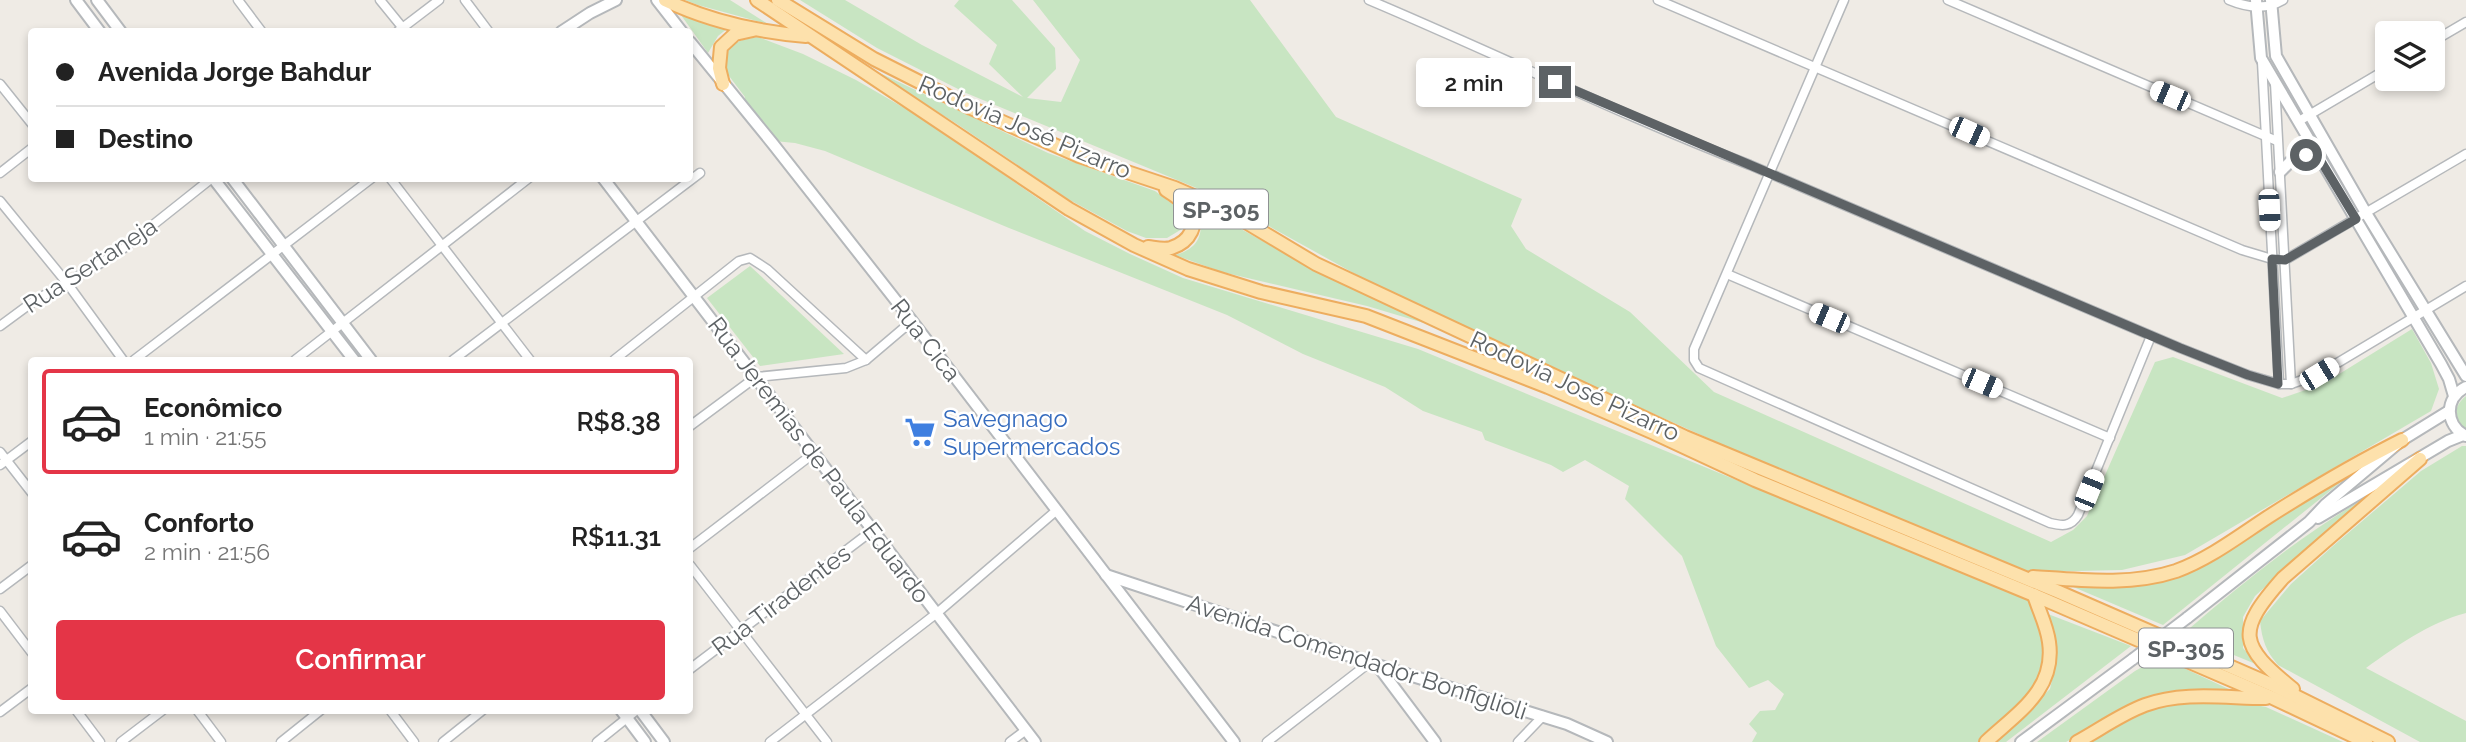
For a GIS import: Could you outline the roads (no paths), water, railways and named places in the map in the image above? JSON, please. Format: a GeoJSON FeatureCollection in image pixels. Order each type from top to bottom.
{"type":"FeatureCollection","features":[{"type":"Feature","properties":{"kind":"main road"},"geometry":{"type":"LineString","coordinates":[[665,0],[700,15],[759,29],[810,37]]}},
{"type":"Feature","properties":{"kind":"main road","name":"Rodovia José Pizarro"},"geometry":{"type":"LineString","coordinates":[[757,0],[1069,209],[1134,245],[1188,269],[1261,292],[1366,316],[1548,387],[1755,480],[2273,698],[2366,742]]}},
{"type":"Feature","properties":{"kind":"main road","name":"Rodovia José Pizarro"},"geometry":{"type":"LineString","coordinates":[[778,0],[844,42],[971,108],[1079,156],[1205,201],[1234,215],[1316,264],[1685,437],[2022,577],[2309,702],[2388,742]]}},
{"type":"Feature","properties":{"kind":"main road"},"geometry":{"type":"LineString","coordinates":[[785,0],[844,42]]}},
{"type":"Feature","properties":{"kind":"main road"},"geometry":{"type":"LineString","coordinates":[[723,84],[719,68],[721,47],[735,34],[759,29]]}},
{"type":"Feature","properties":{"kind":"main road"},"geometry":{"type":"LineString","coordinates":[[1134,245],[1171,248],[1188,238],[1193,230],[1193,219],[1185,205],[1148,179]]}},
{"type":"Feature","properties":{"kind":"main road"},"geometry":{"type":"LineString","coordinates":[[2022,577],[2113,580],[2158,576],[2176,571],[2199,561],[2316,487],[2402,440]]}},
{"type":"Feature","properties":{"kind":"main road"},"geometry":{"type":"LineString","coordinates":[[2309,702],[2275,675],[2256,654],[2251,647],[2250,623],[2263,600],[2283,578],[2420,459]]}},
{"type":"Feature","properties":{"kind":"main road"},"geometry":{"type":"LineString","coordinates":[[1986,742],[2039,691],[2048,677],[2050,642],[2034,596]]}},
{"type":"Feature","properties":{"kind":"main road"},"geometry":{"type":"LineString","coordinates":[[2077,742],[2130,712],[2163,701],[2189,696],[2273,698]]}},
{"type":"Feature","properties":{"kind":"street"},"geometry":{"type":"LineString","coordinates":[[76,0],[97,28]]}},
{"type":"Feature","properties":{"kind":"street"},"geometry":{"type":"LineString","coordinates":[[97,0],[118,28]]}},
{"type":"Feature","properties":{"kind":"street"},"geometry":{"type":"LineString","coordinates":[[238,0],[259,28]]}},
{"type":"Feature","properties":{"kind":"street"},"geometry":{"type":"LineString","coordinates":[[380,0],[398,28]]}},
{"type":"Feature","properties":{"kind":"street"},"geometry":{"type":"LineString","coordinates":[[400,28],[439,0]]}},
{"type":"Feature","properties":{"kind":"street"},"geometry":{"type":"LineString","coordinates":[[465,0],[486,28]]}},
{"type":"Feature","properties":{"kind":"street"},"geometry":{"type":"LineString","coordinates":[[567,28],[616,0]]}},
{"type":"Feature","properties":{"kind":"street"},"geometry":{"type":"LineString","coordinates":[[657,0],[679,28]]}},
{"type":"Feature","properties":{"kind":"street"},"geometry":{"type":"LineString","coordinates":[[1369,0],[1683,139],[2151,336],[2248,375],[2278,384],[2291,384],[2319,374],[2466,286]]}},
{"type":"Feature","properties":{"kind":"street"},"geometry":{"type":"LineString","coordinates":[[1658,0],[2242,250],[2272,259],[2285,260],[2466,154]]}},
{"type":"Feature","properties":{"kind":"street"},"geometry":{"type":"LineString","coordinates":[[1844,0],[1694,349],[1695,364],[1709,373],[2050,523],[2063,526],[2072,523],[2078,515],[2151,336]]}},
{"type":"Feature","properties":{"kind":"street"},"geometry":{"type":"LineString","coordinates":[[1948,0],[2277,141]]}},
{"type":"Feature","properties":{"kind":"street"},"geometry":{"type":"LineString","coordinates":[[2229,0],[2256,4],[2283,0]]}},
{"type":"Feature","properties":{"kind":"street"},"geometry":{"type":"LineString","coordinates":[[2271,3],[2276,56],[2277,141],[2291,384]]}},
{"type":"Feature","properties":{"kind":"street"},"geometry":{"type":"LineString","coordinates":[[2256,4],[2278,384]]}},
{"type":"Feature","properties":{"kind":"street"},"geometry":{"type":"LineString","coordinates":[[2445,34],[2466,22]]}},
{"type":"Feature","properties":{"kind":"street","name":"Rua Cica"},"geometry":{"type":"LineString","coordinates":[[693,46],[912,321],[1234,742]]}},
{"type":"Feature","properties":{"kind":"street"},"geometry":{"type":"LineString","coordinates":[[2276,56],[2304,118],[2316,153],[2426,310],[2466,376]]}},
{"type":"Feature","properties":{"kind":"street"},"geometry":{"type":"LineString","coordinates":[[2261,58],[2304,118],[2361,216],[2449,379],[2454,397]]}},
{"type":"Feature","properties":{"kind":"street"},"geometry":{"type":"LineString","coordinates":[[2304,118],[2375,76]]}},
{"type":"Feature","properties":{"kind":"street"},"geometry":{"type":"LineString","coordinates":[[0,84],[28,119]]}},
{"type":"Feature","properties":{"kind":"street"},"geometry":{"type":"LineString","coordinates":[[0,173],[28,151]]}},
{"type":"Feature","properties":{"kind":"street"},"geometry":{"type":"LineString","coordinates":[[2280,172],[2291,161],[2316,153]]}},
{"type":"Feature","properties":{"kind":"street"},"geometry":{"type":"LineString","coordinates":[[693,178],[700,173]]}},
{"type":"Feature","properties":{"kind":"street","name":"Rua Sertaneja"},"geometry":{"type":"LineString","coordinates":[[0,326],[34,301],[124,248],[207,182]]}},
{"type":"Feature","properties":{"kind":"street"},"geometry":{"type":"LineString","coordinates":[[215,182],[352,357]]}},
{"type":"Feature","properties":{"kind":"street"},"geometry":{"type":"LineString","coordinates":[[235,182],[369,357]]}},
{"type":"Feature","properties":{"kind":"street"},"geometry":{"type":"LineString","coordinates":[[138,357],[367,182]]}},
{"type":"Feature","properties":{"kind":"street"},"geometry":{"type":"LineString","coordinates":[[393,182],[528,357]]}},
{"type":"Feature","properties":{"kind":"street"},"geometry":{"type":"LineString","coordinates":[[299,357],[524,182]]}},
{"type":"Feature","properties":{"kind":"street","name":"Rua Jeremias de Paula Eduardo"},"geometry":{"type":"LineString","coordinates":[[606,182],[1035,742]]}},
{"type":"Feature","properties":{"kind":"street"},"geometry":{"type":"LineString","coordinates":[[457,357],[688,182]]}},
{"type":"Feature","properties":{"kind":"street"},"geometry":{"type":"LineString","coordinates":[[0,201],[67,283],[121,357]]}},
{"type":"Feature","properties":{"kind":"street"},"geometry":{"type":"LineString","coordinates":[[618,357],[738,261],[750,258],[757,260],[866,360]]}},
{"type":"Feature","properties":{"kind":"street"},"geometry":{"type":"LineString","coordinates":[[1727,274],[2110,438]]}},
{"type":"Feature","properties":{"kind":"street"},"geometry":{"type":"LineString","coordinates":[[693,424],[756,377],[846,368],[866,360],[912,321]]}},
{"type":"Feature","properties":{"kind":"street"},"geometry":{"type":"LineString","coordinates":[[2309,522],[2448,442],[2465,436],[2453,425],[2449,411],[2454,397],[2466,387]]}},
{"type":"Feature","properties":{"kind":"street"},"geometry":{"type":"LineString","coordinates":[[2021,742],[2187,618],[2309,522],[2326,504],[2402,440],[2449,411]]}},
{"type":"Feature","properties":{"kind":"street"},"geometry":{"type":"LineString","coordinates":[[3,463],[28,444]]}},
{"type":"Feature","properties":{"kind":"street"},"geometry":{"type":"LineString","coordinates":[[0,452],[3,463],[28,489]]}},
{"type":"Feature","properties":{"kind":"street"},"geometry":{"type":"LineString","coordinates":[[693,546],[814,453]]}},
{"type":"Feature","properties":{"kind":"street"},"geometry":{"type":"LineString","coordinates":[[770,742],[937,613],[1056,510]]}},
{"type":"Feature","properties":{"kind":"street","name":"Rua Tiradentes"},"geometry":{"type":"LineString","coordinates":[[693,667],[873,530]]}},
{"type":"Feature","properties":{"kind":"street"},"geometry":{"type":"LineString","coordinates":[[0,589],[28,568]]}},
{"type":"Feature","properties":{"kind":"street"},"geometry":{"type":"LineString","coordinates":[[693,569],[827,742]]}},
{"type":"Feature","properties":{"kind":"street","name":"Avenida Comendador Bonfiglioli"},"geometry":{"type":"LineString","coordinates":[[1106,575],[1373,664],[1543,716],[1607,742]]}},
{"type":"Feature","properties":{"kind":"street"},"geometry":{"type":"LineString","coordinates":[[1117,589],[1119,585],[1124,585],[1147,593],[1161,593]]}},
{"type":"Feature","properties":{"kind":"street"},"geometry":{"type":"LineString","coordinates":[[0,611],[28,648]]}},
{"type":"Feature","properties":{"kind":"street"},"geometry":{"type":"LineString","coordinates":[[1267,742],[1373,664],[1435,742]]}},
{"type":"Feature","properties":{"kind":"street"},"geometry":{"type":"LineString","coordinates":[[0,712],[28,691]]}},
{"type":"Feature","properties":{"kind":"street"},"geometry":{"type":"LineString","coordinates":[[79,714],[100,742]]}},
{"type":"Feature","properties":{"kind":"street"},"geometry":{"type":"LineString","coordinates":[[121,742],[158,714]]}},
{"type":"Feature","properties":{"kind":"street"},"geometry":{"type":"LineString","coordinates":[[200,714],[221,742]]}},
{"type":"Feature","properties":{"kind":"street"},"geometry":{"type":"LineString","coordinates":[[281,742],[316,714]]}},
{"type":"Feature","properties":{"kind":"street"},"geometry":{"type":"LineString","coordinates":[[393,714],[414,742]]}},
{"type":"Feature","properties":{"kind":"street"},"geometry":{"type":"LineString","coordinates":[[443,742],[478,714]]}},
{"type":"Feature","properties":{"kind":"street"},"geometry":{"type":"LineString","coordinates":[[597,742],[624,714],[645,742]]}},
{"type":"Feature","properties":{"kind":"street"},"geometry":{"type":"LineString","coordinates":[[641,714],[663,742]]}},
{"type":"Feature","properties":{"kind":"street"},"geometry":{"type":"LineString","coordinates":[[1518,742],[1543,716]]}},
{"type":"Feature","properties":{"kind":"street"},"geometry":{"type":"LineString","coordinates":[[1010,742],[1026,730]]}},
{"type":"Feature","properties":{"kind":"place","name":"Savegnago Supermercados"},"geometry":{"type":"Point","coordinates":[920,432]}}]}
